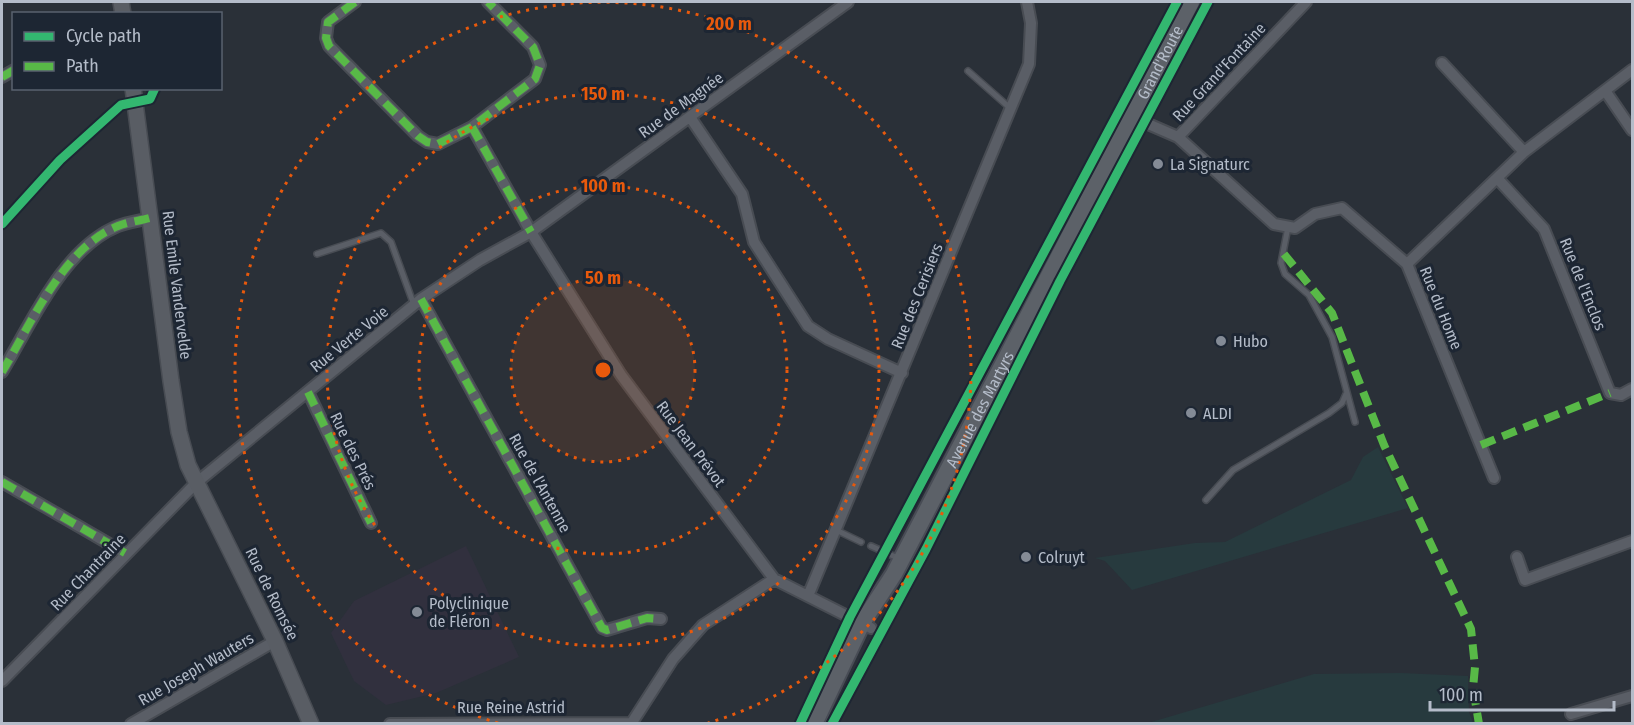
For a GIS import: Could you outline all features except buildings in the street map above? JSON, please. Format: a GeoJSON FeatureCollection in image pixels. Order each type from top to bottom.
{"type":"FeatureCollection","features":[{"type":"Feature","properties":{"kind":"main road","name":"Grand'Route"},"geometry":{"type":"LineString","coordinates":[[1130,121],[1191,2]]}},
{"type":"Feature","properties":{"kind":"main road","name":"Rue Emile Vandervelde"},"geometry":{"type":"LineString","coordinates":[[133,90],[179,432],[196,483]]}},
{"type":"Feature","properties":{"kind":"main road","name":"Avenue des Martyrs"},"geometry":{"type":"LineString","coordinates":[[814,723],[829,695],[850,669],[866,625],[1130,121]]}},
{"type":"Feature","properties":{"kind":"main road","name":"Rue de Romsée"},"geometry":{"type":"LineString","coordinates":[[196,483],[275,642],[311,723]]}},
{"type":"Feature","properties":{"kind":"street"},"geometry":{"type":"LineString","coordinates":[[355,2],[328,22],[326,38],[335,53],[418,136],[427,142],[446,141],[472,127],[535,79],[540,64],[532,47],[488,2]]}},
{"type":"Feature","properties":{"kind":"street","name":"Rue de Magnée"},"geometry":{"type":"LineString","coordinates":[[531,232],[848,2]]}},
{"type":"Feature","properties":{"kind":"street","name":"Rue des Cerisiers"},"geometry":{"type":"LineString","coordinates":[[808,596],[1029,64],[1031,23],[1027,2]]}},
{"type":"Feature","properties":{"kind":"street","name":"Rue Grand'Fontaine"},"geometry":{"type":"LineString","coordinates":[[1178,137],[1306,2]]}},
{"type":"Feature","properties":{"kind":"street"},"geometry":{"type":"LineString","coordinates":[[1442,63],[1524,152]]}},
{"type":"Feature","properties":{"kind":"street"},"geometry":{"type":"LineString","coordinates":[[1407,264],[1524,152],[1632,70]]}},
{"type":"Feature","properties":{"kind":"street"},"geometry":{"type":"LineString","coordinates":[[1606,92],[1632,130]]}},
{"type":"Feature","properties":{"kind":"street"},"geometry":{"type":"LineString","coordinates":[[690,117],[742,194],[754,242],[808,326],[828,339],[902,373]]}},
{"type":"Feature","properties":{"kind":"street"},"geometry":{"type":"LineString","coordinates":[[1130,121],[1178,137],[1274,224],[1288,227]]}},
{"type":"Feature","properties":{"kind":"street","name":"Rue Jean Prévot"},"geometry":{"type":"LineString","coordinates":[[472,127],[531,232],[621,375],[774,579],[866,625]]}},
{"type":"Feature","properties":{"kind":"street","name":"Rue de l'Enclos"},"geometry":{"type":"LineString","coordinates":[[1497,178],[1544,229],[1610,393],[1622,395],[1632,390]]}},
{"type":"Feature","properties":{"kind":"street","name":"Rue du Home"},"geometry":{"type":"LineString","coordinates":[[1288,227],[1295,228],[1315,214],[1342,208],[1407,264],[1494,478]]}},
{"type":"Feature","properties":{"kind":"street"},"geometry":{"type":"LineString","coordinates":[[2,372],[62,272],[85,246],[119,226],[150,218]]}},
{"type":"Feature","properties":{"kind":"street","name":"Rue Verte Voie"},"geometry":{"type":"LineString","coordinates":[[196,483],[418,302],[480,260],[531,232]]}},
{"type":"Feature","properties":{"kind":"street","name":"Rue de l'Antenne"},"geometry":{"type":"LineString","coordinates":[[418,302],[602,628],[607,630],[647,618],[661,619]]}},
{"type":"Feature","properties":{"kind":"street","name":"Rue des Prés"},"geometry":{"type":"LineString","coordinates":[[308,392],[371,523]]}},
{"type":"Feature","properties":{"kind":"street"},"geometry":{"type":"LineString","coordinates":[[2,482],[125,553]]}},
{"type":"Feature","properties":{"kind":"street","name":"Rue Chantraine"},"geometry":{"type":"LineString","coordinates":[[2,681],[196,483]]}},
{"type":"Feature","properties":{"kind":"street"},"geometry":{"type":"LineString","coordinates":[[1517,557],[1525,580],[1632,541]]}},
{"type":"Feature","properties":{"kind":"street"},"geometry":{"type":"LineString","coordinates":[[631,723],[673,659],[703,625],[774,579]]}},
{"type":"Feature","properties":{"kind":"street","name":"Rue Joseph Wauters"},"geometry":{"type":"LineString","coordinates":[[131,723],[275,642]]}},
{"type":"Feature","properties":{"kind":"street"},"geometry":{"type":"LineString","coordinates":[[1571,714],[1632,696]]}},
{"type":"Feature","properties":{"kind":"street","name":"Rue Reine Astrid"},"geometry":{"type":"LineString","coordinates":[[390,723],[631,723]]}},
{"type":"Feature","properties":{"kind":"lane"},"geometry":{"type":"LineString","coordinates":[[968,71],[1010,108]]}},
{"type":"Feature","properties":{"kind":"lane"},"geometry":{"type":"LineString","coordinates":[[1288,227],[1281,262],[1283,268],[1286,274],[1309,295],[1332,337],[1355,422]]}},
{"type":"Feature","properties":{"kind":"lane"},"geometry":{"type":"LineString","coordinates":[[317,254],[381,233],[391,242],[418,302]]}},
{"type":"Feature","properties":{"kind":"lane"},"geometry":{"type":"LineString","coordinates":[[1206,500],[1233,470],[1329,413],[1342,403],[1346,394]]}},
{"type":"Feature","properties":{"kind":"lane"},"geometry":{"type":"LineString","coordinates":[[836,530],[861,542]]}},
{"type":"Feature","properties":{"kind":"lane"},"geometry":{"type":"LineString","coordinates":[[871,546],[896,570]]}},
{"type":"Feature","properties":{"kind":"shaded area"},"geometry":{"type":"Polygon","coordinates":[[[466,546],[519,657],[436,693],[386,705],[354,681],[331,633],[354,601],[466,546]]]}},
{"type":"Feature","properties":{"kind":"green space"},"geometry":{"type":"Polygon","coordinates":[[[1378,447],[1408,508],[1132,590],[1105,561],[1095,558],[1195,543],[1225,542],[1351,480],[1363,457],[1378,447]]]}},
{"type":"Feature","properties":{"kind":"green space"},"geometry":{"type":"Polygon","coordinates":[[[1401,673],[1468,676],[1469,712],[1473,723],[1148,723],[1314,674],[1401,673]]]}},
{"type":"Feature","properties":{"kind":"marked path"},"geometry":{"type":"LineString","coordinates":[[355,2],[328,22],[326,38],[329,46],[418,136],[427,142],[438,144],[472,127],[535,79],[540,65],[533,47],[488,2]]}},
{"type":"Feature","properties":{"kind":"marked path"},"geometry":{"type":"LineString","coordinates":[[2,77],[12,71]]}},
{"type":"Feature","properties":{"kind":"marked path"},"geometry":{"type":"LineString","coordinates":[[472,127],[531,232]]}},
{"type":"Feature","properties":{"kind":"marked path"},"geometry":{"type":"LineString","coordinates":[[2,372],[50,289],[81,251],[98,237],[118,226],[150,218]]}},
{"type":"Feature","properties":{"kind":"marked path"},"geometry":{"type":"LineString","coordinates":[[1284,254],[1332,313],[1384,445],[1471,629],[1475,667],[1473,688],[1479,724]]}},
{"type":"Feature","properties":{"kind":"marked path"},"geometry":{"type":"LineString","coordinates":[[421,299],[602,628],[607,630],[647,618],[661,619]]}},
{"type":"Feature","properties":{"kind":"marked path"},"geometry":{"type":"LineString","coordinates":[[308,392],[371,523]]}},
{"type":"Feature","properties":{"kind":"marked path"},"geometry":{"type":"LineString","coordinates":[[1481,445],[1610,393]]}},
{"type":"Feature","properties":{"kind":"marked path"},"geometry":{"type":"LineString","coordinates":[[2,482],[125,553]]}},
{"type":"Feature","properties":{"kind":"cycle path"},"geometry":{"type":"LineString","coordinates":[[800,724],[850,617],[1177,2]]}},
{"type":"Feature","properties":{"kind":"cycle path"},"geometry":{"type":"LineString","coordinates":[[832,724],[926,549],[1060,281],[1208,2]]}},
{"type":"Feature","properties":{"kind":"cycle path"},"geometry":{"type":"LineString","coordinates":[[2,224],[60,160],[121,105],[150,99],[154,90]]}},
{"type":"Feature","properties":{"kind":"place","name":"La Signaturc"},"geometry":{"type":"Point","coordinates":[1158,164]}},
{"type":"Feature","properties":{"kind":"place","name":"Hubo"},"geometry":{"type":"Point","coordinates":[1221,341]}},
{"type":"Feature","properties":{"kind":"place","name":"ALDI"},"geometry":{"type":"Point","coordinates":[1191,413]}},
{"type":"Feature","properties":{"kind":"place","name":"Colruyt"},"geometry":{"type":"Point","coordinates":[1026,557]}},
{"type":"Feature","properties":{"kind":"place","name":"Polyclinique de Fléron"},"geometry":{"type":"Point","coordinates":[417,612]}}]}
